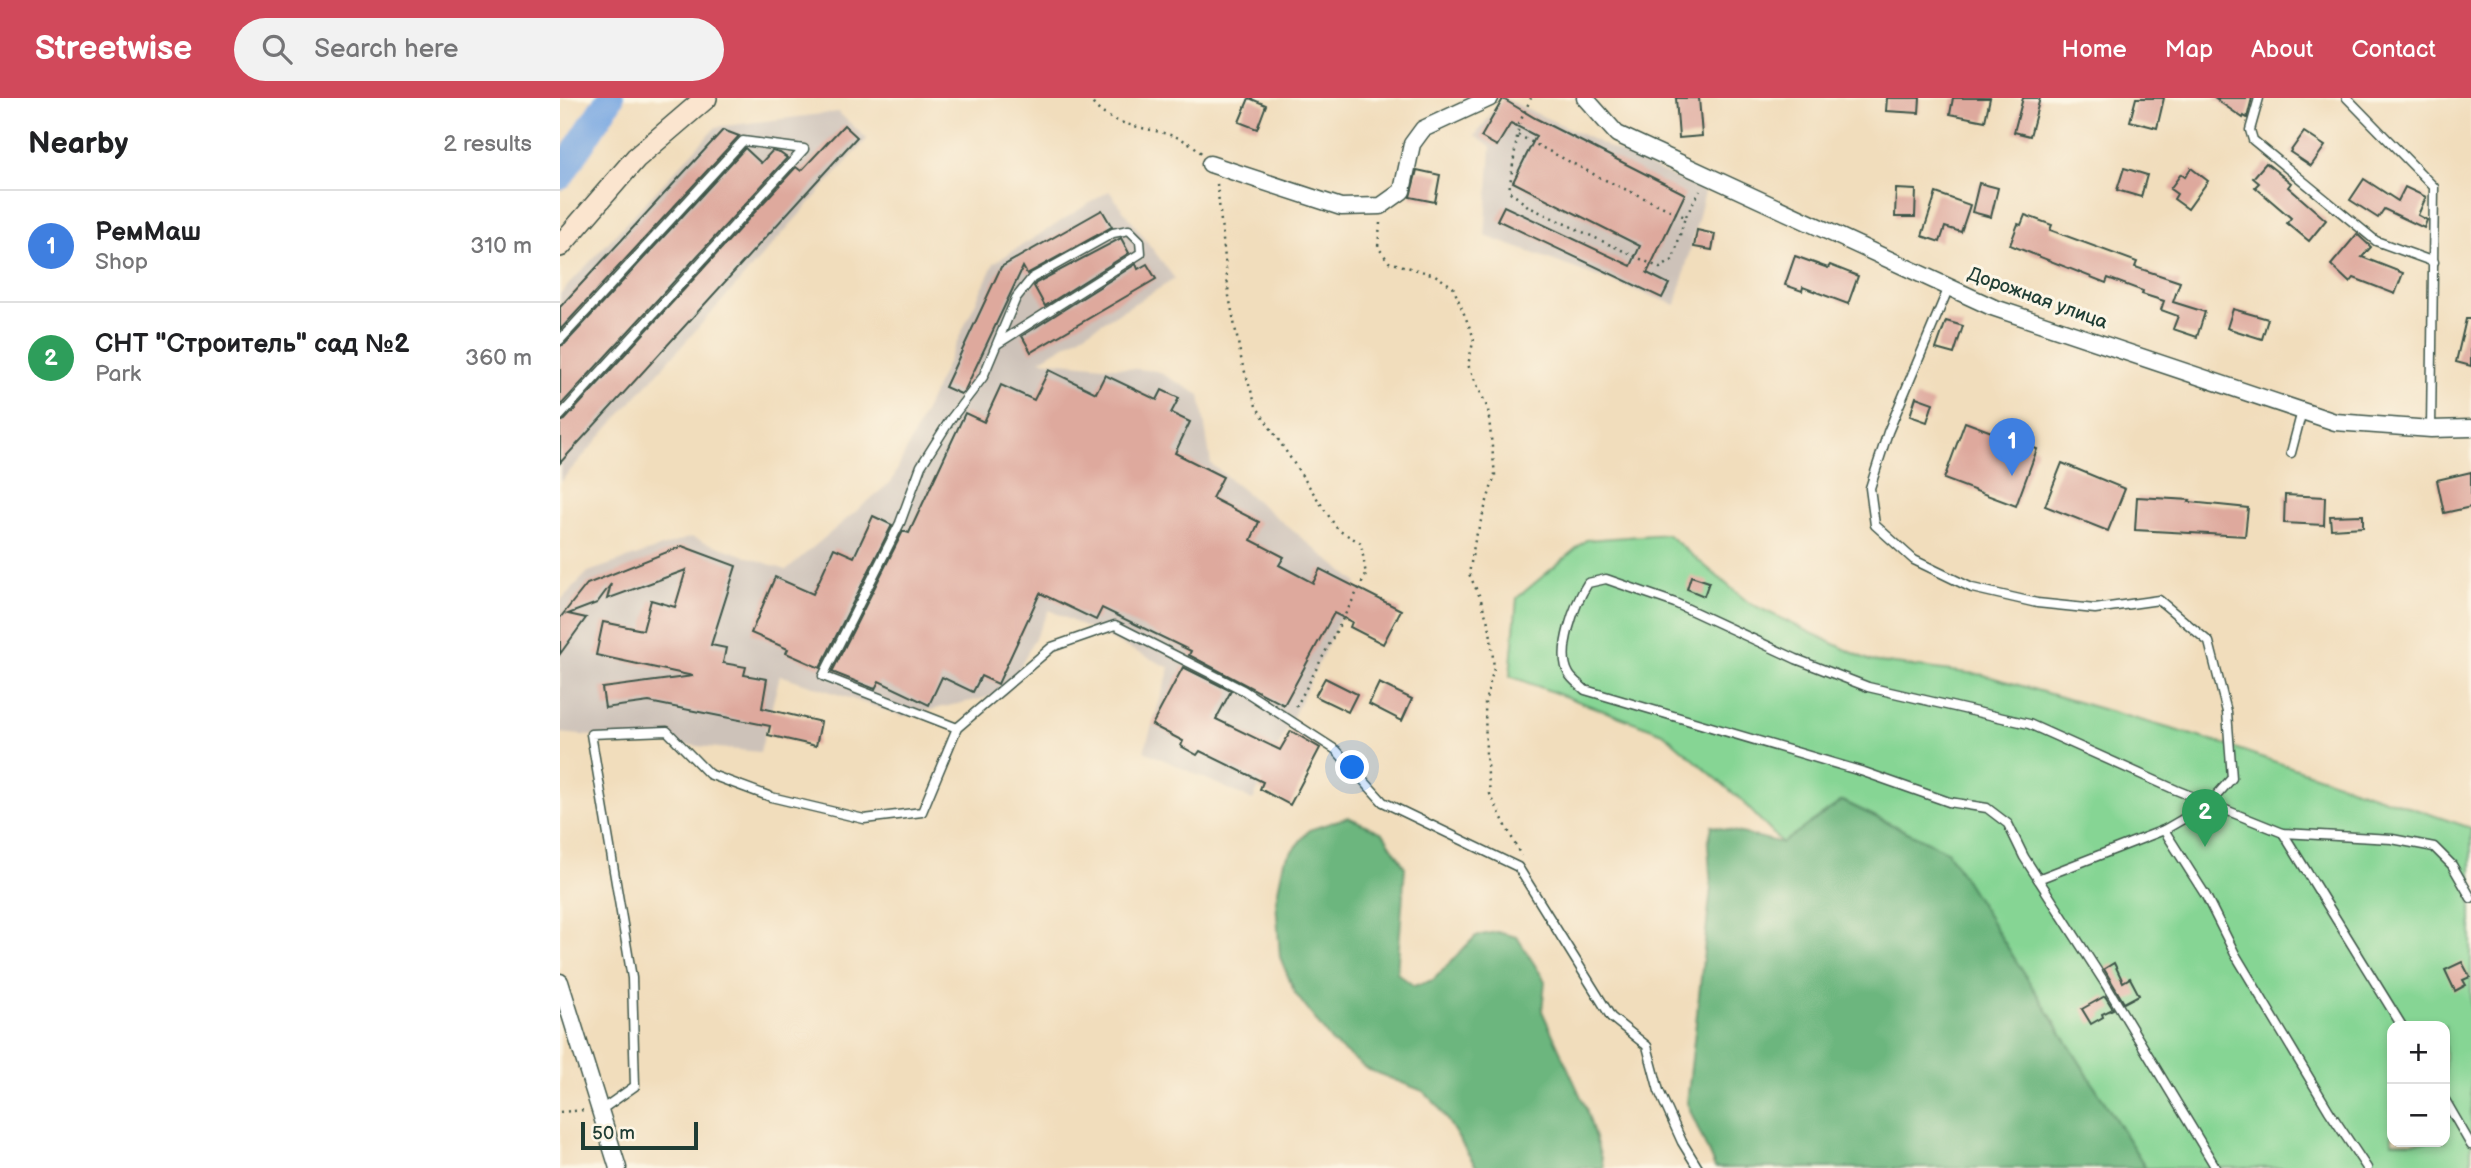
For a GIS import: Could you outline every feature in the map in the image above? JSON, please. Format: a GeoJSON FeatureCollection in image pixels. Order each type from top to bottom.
{"type":"FeatureCollection","features":[{"type":"Feature","properties":{"kind":"street"},"geometry":{"type":"LineString","coordinates":[[560,246],[636,158],[706,98]]}},
{"type":"Feature","properties":{"kind":"street"},"geometry":{"type":"LineString","coordinates":[[1210,164],[1341,207],[1381,206],[1402,191],[1412,144],[1423,129],[1490,98]]}},
{"type":"Feature","properties":{"kind":"street","name":"Дорожная улица"},"geometry":{"type":"LineString","coordinates":[[1585,98],[1617,134],[1992,307],[2335,422],[2431,429],[2471,428]]}},
{"type":"Feature","properties":{"kind":"street"},"geometry":{"type":"LineString","coordinates":[[560,982],[618,1168]]}},
{"type":"Feature","properties":{"kind":"lane"},"geometry":{"type":"LineString","coordinates":[[2259,98],[2250,130],[2253,140],[2376,241],[2434,262]]}},
{"type":"Feature","properties":{"kind":"lane"},"geometry":{"type":"LineString","coordinates":[[2347,98],[2434,187],[2431,429]]}},
{"type":"Feature","properties":{"kind":"lane"},"geometry":{"type":"LineString","coordinates":[[560,340],[743,141],[804,149],[560,416]]}},
{"type":"Feature","properties":{"kind":"lane"},"geometry":{"type":"LineString","coordinates":[[957,728],[823,676],[900,523],[921,466],[950,420],[983,377],[1016,298],[1032,278],[1113,233],[1129,230],[1140,241],[1141,253],[997,344]]}},
{"type":"Feature","properties":{"kind":"lane"},"geometry":{"type":"LineString","coordinates":[[1949,287],[1888,432],[1873,477],[1870,488],[1875,525],[1914,560],[1972,588],[2037,603],[2095,610],[2159,600],[2208,642],[2227,712],[2232,778],[2209,804],[2164,830],[2038,878]]}},
{"type":"Feature","properties":{"kind":"lane"},"geometry":{"type":"LineString","coordinates":[[2291,453],[2302,411]]}},
{"type":"Feature","properties":{"kind":"lane"},"geometry":{"type":"LineString","coordinates":[[2217,1168],[2103,980],[2024,857],[2008,824],[1987,808],[1949,802],[1864,772],[1585,690],[1569,674],[1563,651],[1578,598],[1588,583],[1606,579],[1675,603],[1796,659],[1868,687],[2029,724],[2209,804],[2283,833],[2392,839],[2434,847],[2452,865],[2471,898]]}},
{"type":"Feature","properties":{"kind":"lane"},"geometry":{"type":"LineString","coordinates":[[601,1110],[635,1086],[633,991],[591,734],[667,731],[709,774],[771,797],[864,820],[922,812],[957,728],[1052,647],[1115,625],[1243,690],[1336,750],[1382,802],[1518,867],[1611,1017],[1647,1046],[1659,1091],[1682,1142],[1698,1168]]}},
{"type":"Feature","properties":{"kind":"lane"},"geometry":{"type":"LineString","coordinates":[[2164,830],[2206,896],[2235,954],[2367,1168]]}},
{"type":"Feature","properties":{"kind":"lane"},"geometry":{"type":"LineString","coordinates":[[2283,833],[2399,1021]]}},
{"type":"Feature","properties":{"kind":"lane"},"geometry":{"type":"LineString","coordinates":[[2450,1109],[2471,1145]]}},
{"type":"Feature","properties":{"kind":"path"},"geometry":{"type":"LineString","coordinates":[[1089,98],[1095,107],[1121,122],[1174,137],[1196,147],[1210,164],[1219,187],[1220,223],[1229,296],[1241,363],[1256,406],[1338,530],[1361,543],[1366,575],[1289,720]]}},
{"type":"Feature","properties":{"kind":"path"},"geometry":{"type":"LineString","coordinates":[[1531,98],[1519,124],[1509,191],[1528,207],[1660,268],[1673,260],[1685,217],[1708,176]]}},
{"type":"Feature","properties":{"kind":"path"},"geometry":{"type":"LineString","coordinates":[[1518,135],[1685,217]]}},
{"type":"Feature","properties":{"kind":"path"},"geometry":{"type":"LineString","coordinates":[[1381,206],[1378,247],[1389,262],[1436,275],[1453,287],[1474,338],[1468,365],[1488,409],[1495,475],[1475,540],[1469,574],[1490,629],[1493,655],[1494,668],[1485,702],[1490,794],[1522,859]]}},
{"type":"Feature","properties":{"kind":"path"},"geometry":{"type":"LineString","coordinates":[[560,1112],[601,1110]]}},
{"type":"Feature","properties":{"kind":"shaded area"},"geometry":{"type":"Polygon","coordinates":[[[1503,98],[1705,192],[1676,305],[1485,236],[1491,147],[1475,136],[1503,98]]]}},
{"type":"Feature","properties":{"kind":"shaded area"},"geometry":{"type":"Polygon","coordinates":[[[838,112],[867,139],[560,482],[560,294],[716,127],[838,112]]]}},
{"type":"Feature","properties":{"kind":"shaded area"},"geometry":{"type":"Polygon","coordinates":[[[1109,191],[1175,279],[1040,360],[1157,371],[1200,395],[1211,464],[1357,583],[1253,800],[1144,751],[1170,668],[1049,610],[1007,693],[903,716],[780,675],[760,752],[560,733],[560,601],[588,572],[691,537],[786,570],[892,481],[994,263],[1109,191]]]}},
{"type":"Feature","properties":{"kind":"green space"},"geometry":{"type":"Polygon","coordinates":[[[1667,534],[1749,603],[1870,661],[1984,675],[2220,743],[2471,828],[2471,1168],[2146,1168],[1947,851],[1843,801],[1782,843],[1739,798],[1663,733],[1510,676],[1517,598],[1586,540],[1667,534]]]}},
{"type":"Feature","properties":{"kind":"green space"},"geometry":{"type":"Polygon","coordinates":[[[1842,801],[1947,851],[2146,1168],[1715,1168],[1687,1103],[1711,888],[1708,844],[1712,826],[1782,843],[1842,801]]]}},
{"type":"Feature","properties":{"kind":"green space"},"geometry":{"type":"Polygon","coordinates":[[[1348,817],[1383,833],[1405,867],[1397,973],[1414,986],[1433,980],[1476,936],[1497,932],[1517,937],[1545,981],[1542,1011],[1586,1108],[1604,1168],[1477,1168],[1439,1107],[1423,1091],[1367,1069],[1333,1043],[1295,993],[1280,957],[1276,900],[1284,861],[1309,830],[1348,817]]]}},
{"type":"Feature","properties":{"kind":"building"},"geometry":{"type":"Polygon","coordinates":[[[1249,98],[1266,105],[1257,129],[1239,122],[1249,98]]]}},
{"type":"Feature","properties":{"kind":"building"},"geometry":{"type":"Polygon","coordinates":[[[1676,98],[1699,98],[1702,136],[1679,138],[1676,98]]]}},
{"type":"Feature","properties":{"kind":"building"},"geometry":{"type":"Polygon","coordinates":[[[1887,98],[1920,98],[1919,113],[1886,111],[1887,98]]]}},
{"type":"Feature","properties":{"kind":"building"},"geometry":{"type":"Polygon","coordinates":[[[1953,98],[1990,98],[1985,121],[1950,114],[1953,98]]]}},
{"type":"Feature","properties":{"kind":"building"},"geometry":{"type":"Polygon","coordinates":[[[2023,98],[2040,98],[2030,136],[2014,132],[2023,98]]]}},
{"type":"Feature","properties":{"kind":"building"},"geometry":{"type":"Polygon","coordinates":[[[2136,98],[2164,98],[2157,128],[2130,121],[2136,98]]]}},
{"type":"Feature","properties":{"kind":"building"},"geometry":{"type":"Polygon","coordinates":[[[2214,98],[2252,98],[2247,118],[2243,118],[2214,98]]]}},
{"type":"Feature","properties":{"kind":"building"},"geometry":{"type":"Polygon","coordinates":[[[1503,99],[1685,194],[1647,273],[1669,284],[1662,298],[1497,220],[1504,206],[1631,266],[1640,246],[1513,182],[1536,136],[1511,123],[1497,146],[1481,137],[1503,99]]]}},
{"type":"Feature","properties":{"kind":"building"},"geometry":{"type":"Polygon","coordinates":[[[844,125],[857,137],[560,463],[560,422],[565,420],[796,167],[801,171],[844,125]]]}},
{"type":"Feature","properties":{"kind":"building"},"geometry":{"type":"Polygon","coordinates":[[[723,130],[739,136],[560,330],[560,307],[723,130]]]}},
{"type":"Feature","properties":{"kind":"building"},"geometry":{"type":"Polygon","coordinates":[[[2304,132],[2325,146],[2311,166],[2290,152],[2304,132]]]}},
{"type":"Feature","properties":{"kind":"building"},"geometry":{"type":"Polygon","coordinates":[[[745,148],[761,163],[772,151],[787,158],[560,406],[560,346],[565,344],[745,148]]]}},
{"type":"Feature","properties":{"kind":"building"},"geometry":{"type":"Polygon","coordinates":[[[2266,163],[2291,183],[2288,187],[2326,220],[2309,241],[2287,223],[2291,218],[2255,187],[2259,183],[2253,178],[2266,163]]]}},
{"type":"Feature","properties":{"kind":"building"},"geometry":{"type":"Polygon","coordinates":[[[2124,168],[2147,175],[2141,197],[2117,190],[2124,168]]]}},
{"type":"Feature","properties":{"kind":"building"},"geometry":{"type":"Polygon","coordinates":[[[2191,168],[2208,181],[2188,209],[2174,199],[2177,194],[2170,189],[2181,174],[2185,177],[2191,168]]]}},
{"type":"Feature","properties":{"kind":"building"},"geometry":{"type":"Polygon","coordinates":[[[1417,170],[1440,175],[1435,202],[1410,197],[1417,170]]]}},
{"type":"Feature","properties":{"kind":"building"},"geometry":{"type":"Polygon","coordinates":[[[2364,179],[2398,201],[2405,187],[2426,197],[2418,215],[2427,220],[2424,228],[2384,209],[2378,218],[2350,200],[2364,179]]]}},
{"type":"Feature","properties":{"kind":"building"},"geometry":{"type":"Polygon","coordinates":[[[1979,183],[1998,188],[1991,217],[1972,212],[1979,183]]]}},
{"type":"Feature","properties":{"kind":"building"},"geometry":{"type":"Polygon","coordinates":[[[1896,189],[1916,190],[1915,217],[1895,217],[1896,189]]]}},
{"type":"Feature","properties":{"kind":"building"},"geometry":{"type":"Polygon","coordinates":[[[1936,193],[1970,205],[1961,232],[1945,227],[1940,242],[1922,236],[1936,193]]]}},
{"type":"Feature","properties":{"kind":"building"},"geometry":{"type":"Polygon","coordinates":[[[1102,210],[1112,227],[1027,274],[1023,267],[965,390],[961,394],[945,387],[1001,267],[1102,210]]]}},
{"type":"Feature","properties":{"kind":"building"},"geometry":{"type":"Polygon","coordinates":[[[2025,215],[2052,225],[2050,230],[2137,262],[2135,267],[2180,282],[2173,302],[2205,312],[2197,337],[2173,329],[2178,316],[2161,310],[2164,301],[2108,278],[2106,283],[2010,245],[2018,224],[2021,225],[2025,215]]]}},
{"type":"Feature","properties":{"kind":"building"},"geometry":{"type":"Polygon","coordinates":[[[1697,230],[1715,234],[1712,250],[1694,247],[1697,230]]]}},
{"type":"Feature","properties":{"kind":"building"},"geometry":{"type":"Polygon","coordinates":[[[2357,234],[2371,247],[2362,257],[2403,273],[2395,294],[2354,278],[2350,283],[2331,265],[2357,234]]]}},
{"type":"Feature","properties":{"kind":"building"},"geometry":{"type":"Polygon","coordinates":[[[1121,238],[1129,253],[1045,306],[1034,286],[1036,283],[1121,238]]]}},
{"type":"Feature","properties":{"kind":"building"},"geometry":{"type":"Polygon","coordinates":[[[1795,256],[1858,276],[1848,304],[1803,287],[1802,291],[1785,285],[1795,256]]]}},
{"type":"Feature","properties":{"kind":"building"},"geometry":{"type":"Polygon","coordinates":[[[1136,264],[1138,269],[1147,264],[1156,279],[1031,352],[1022,336],[1136,264]]]}},
{"type":"Feature","properties":{"kind":"building"},"geometry":{"type":"Polygon","coordinates":[[[2233,309],[2268,319],[2262,339],[2227,328],[2233,309]]]}},
{"type":"Feature","properties":{"kind":"building"},"geometry":{"type":"Polygon","coordinates":[[[2466,319],[2471,319],[2471,366],[2456,362],[2466,319]]]}},
{"type":"Feature","properties":{"kind":"building"},"geometry":{"type":"Polygon","coordinates":[[[1946,321],[1963,326],[1954,354],[1936,349],[1946,321]]]}},
{"type":"Feature","properties":{"kind":"building"},"geometry":{"type":"Polygon","coordinates":[[[1049,370],[1096,393],[1105,375],[1157,400],[1162,390],[1179,398],[1171,413],[1190,422],[1175,453],[1223,477],[1212,498],[1259,522],[1251,540],[1284,557],[1279,565],[1313,583],[1320,569],[1401,610],[1383,644],[1350,627],[1352,622],[1334,613],[1284,705],[1189,655],[1191,651],[1102,608],[1096,620],[1040,593],[998,684],[981,676],[973,692],[942,677],[929,705],[879,681],[875,689],[832,672],[903,531],[909,533],[965,413],[984,422],[1001,385],[1034,400],[1049,370]]]}},
{"type":"Feature","properties":{"kind":"building"},"geometry":{"type":"Polygon","coordinates":[[[1916,397],[1933,403],[1927,422],[1910,416],[1916,397]]]}},
{"type":"Feature","properties":{"kind":"building"},"geometry":{"type":"Polygon","coordinates":[[[1965,422],[2037,449],[2016,506],[1944,479],[1965,422]]]}},
{"type":"Feature","properties":{"kind":"building"},"geometry":{"type":"Polygon","coordinates":[[[2062,463],[2125,489],[2108,531],[2045,506],[2062,463]]]}},
{"type":"Feature","properties":{"kind":"building"},"geometry":{"type":"Polygon","coordinates":[[[2471,472],[2471,507],[2444,513],[2437,480],[2471,472]]]}},
{"type":"Feature","properties":{"kind":"building"},"geometry":{"type":"Polygon","coordinates":[[[2285,495],[2325,497],[2324,525],[2284,523],[2285,495]]]}},
{"type":"Feature","properties":{"kind":"building"},"geometry":{"type":"Polygon","coordinates":[[[2137,497],[2190,500],[2189,502],[2248,508],[2245,536],[2135,530],[2137,497]]]}},
{"type":"Feature","properties":{"kind":"building"},"geometry":{"type":"Polygon","coordinates":[[[2363,515],[2363,527],[2331,529],[2330,516],[2363,515]]]}},
{"type":"Feature","properties":{"kind":"building"},"geometry":{"type":"Polygon","coordinates":[[[873,516],[892,525],[820,668],[786,653],[788,649],[751,633],[775,577],[813,594],[834,548],[854,557],[873,516]]]}},
{"type":"Feature","properties":{"kind":"building"},"geometry":{"type":"Polygon","coordinates":[[[682,546],[736,566],[711,645],[726,648],[723,663],[746,667],[744,675],[767,679],[762,708],[821,722],[816,746],[768,735],[770,726],[649,702],[605,708],[602,688],[693,676],[596,655],[603,622],[643,630],[651,600],[675,607],[686,570],[607,599],[611,584],[597,603],[568,614],[586,618],[560,654],[560,618],[587,584],[682,546]]]}},
{"type":"Feature","properties":{"kind":"building"},"geometry":{"type":"Polygon","coordinates":[[[1691,576],[1709,582],[1704,596],[1687,589],[1691,576]]]}},
{"type":"Feature","properties":{"kind":"building"},"geometry":{"type":"Polygon","coordinates":[[[1183,667],[1231,691],[1216,719],[1280,750],[1291,731],[1320,748],[1290,805],[1260,789],[1263,782],[1200,751],[1197,755],[1181,746],[1183,741],[1152,725],[1183,667]]]}},
{"type":"Feature","properties":{"kind":"building"},"geometry":{"type":"Polygon","coordinates":[[[1325,678],[1357,694],[1348,712],[1315,696],[1325,678]]]}},
{"type":"Feature","properties":{"kind":"building"},"geometry":{"type":"Polygon","coordinates":[[[1379,683],[1412,699],[1402,721],[1369,704],[1379,683]]]}},
{"type":"Feature","properties":{"kind":"building"},"geometry":{"type":"Polygon","coordinates":[[[2462,962],[2470,977],[2463,980],[2466,985],[2455,991],[2445,970],[2462,962]]]}},
{"type":"Feature","properties":{"kind":"building"},"geometry":{"type":"Polygon","coordinates":[[[2114,963],[2123,982],[2130,978],[2139,995],[2124,1003],[2104,969],[2114,963]]]}},
{"type":"Feature","properties":{"kind":"building"},"geometry":{"type":"Polygon","coordinates":[[[2105,996],[2113,1009],[2091,1024],[2082,1009],[2105,996]]]}},
{"type":"Feature","properties":{"kind":"waterway"},"geometry":{"type":"LineString","coordinates":[[560,176],[610,98]]}},
{"type":"Feature","properties":{"kind":"place","name":"РемМаш"},"geometry":{"type":"Point","coordinates":[2012,476]}},
{"type":"Feature","properties":{"kind":"place","name":"СНТ \"Строитель\" сад №2"},"geometry":{"type":"Point","coordinates":[2205,847]}}]}
